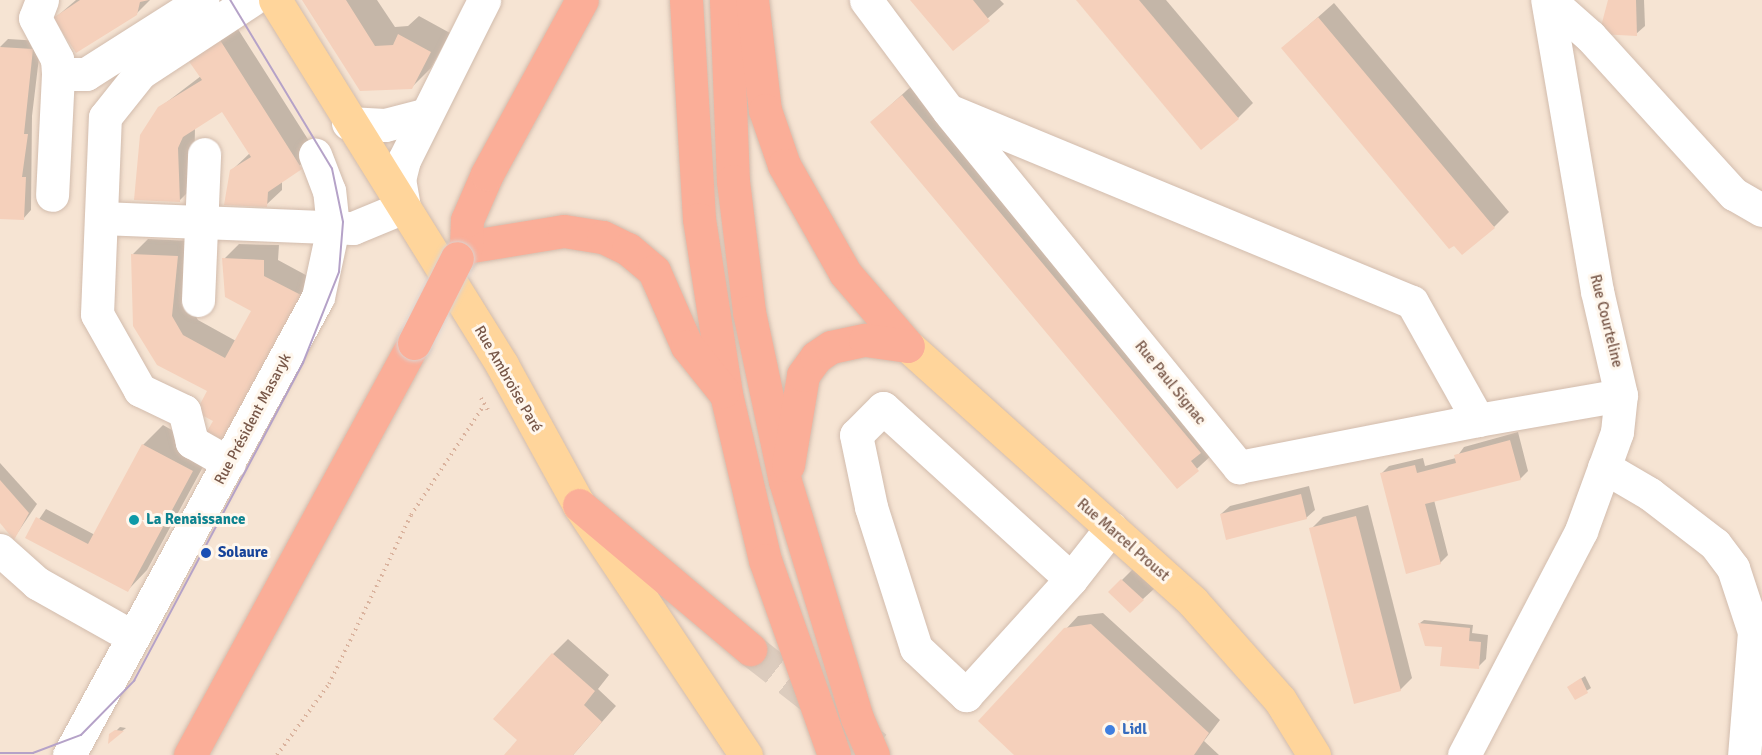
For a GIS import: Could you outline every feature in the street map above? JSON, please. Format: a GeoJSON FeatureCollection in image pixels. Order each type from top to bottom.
{"type":"FeatureCollection","features":[{"type":"Feature","properties":{"kind":"highway"},"geometry":{"type":"LineString","coordinates":[[190,755],[215,716],[462,253],[467,220],[487,174],[582,0]]}},
{"type":"Feature","properties":{"kind":"highway"},"geometry":{"type":"LineString","coordinates":[[687,0],[699,219],[726,394],[765,560],[834,755]]}},
{"type":"Feature","properties":{"kind":"highway"},"geometry":{"type":"LineString","coordinates":[[726,0],[733,181],[747,300],[785,481],[853,708],[873,755]]}},
{"type":"Feature","properties":{"kind":"highway"},"geometry":{"type":"LineString","coordinates":[[752,0],[765,110],[784,165],[845,273],[908,346]]}},
{"type":"Feature","properties":{"kind":"highway"},"geometry":{"type":"LineString","coordinates":[[462,253],[564,231],[603,237],[628,249],[654,271],[687,346],[726,394]]}},
{"type":"Feature","properties":{"kind":"highway"},"geometry":{"type":"LineString","coordinates":[[785,481],[803,375],[816,357],[831,348],[865,340],[908,346]]}},
{"type":"Feature","properties":{"kind":"highway"},"geometry":{"type":"LineString","coordinates":[[579,505],[750,649]]}},
{"type":"Feature","properties":{"kind":"highway"},"geometry":{"type":"LineString","coordinates":[[206,755],[215,716]]}},
{"type":"Feature","properties":{"kind":"main road","name":"Rue Ambroise Paré"},"geometry":{"type":"LineString","coordinates":[[275,0],[348,123],[404,207],[502,365],[579,505],[746,755]]}},
{"type":"Feature","properties":{"kind":"main road","name":"Rue Marcel Proust"},"geometry":{"type":"LineString","coordinates":[[908,346],[1111,528],[1243,653],[1314,755]]}},
{"type":"Feature","properties":{"kind":"street"},"geometry":{"type":"LineString","coordinates":[[42,0],[35,18],[57,59],[58,74],[52,195]]}},
{"type":"Feature","properties":{"kind":"street"},"geometry":{"type":"LineString","coordinates":[[58,74],[86,74],[202,0]]}},
{"type":"Feature","properties":{"kind":"street"},"geometry":{"type":"LineString","coordinates":[[229,463],[192,442],[184,411],[140,390],[97,314],[105,117],[140,73],[251,0]]}},
{"type":"Feature","properties":{"kind":"street"},"geometry":{"type":"LineString","coordinates":[[101,218],[333,227],[369,225],[404,207],[399,180],[424,115],[484,0]]}},
{"type":"Feature","properties":{"kind":"street","name":"Rue Paul Signac"},"geometry":{"type":"LineString","coordinates":[[866,0],[948,110],[1239,467],[1478,420],[1621,395]]}},
{"type":"Feature","properties":{"kind":"street"},"geometry":{"type":"LineString","coordinates":[[1548,0],[1590,36],[1734,194],[1762,210]]}},
{"type":"Feature","properties":{"kind":"street","name":"Rue Courteline"},"geometry":{"type":"LineString","coordinates":[[1464,755],[1581,531],[1617,432],[1621,395],[1597,291],[1548,0]]}},
{"type":"Feature","properties":{"kind":"street"},"geometry":{"type":"LineString","coordinates":[[948,110],[1412,302],[1478,420]]}},
{"type":"Feature","properties":{"kind":"street"},"geometry":{"type":"LineString","coordinates":[[348,123],[385,125],[424,115]]}},
{"type":"Feature","properties":{"kind":"street"},"geometry":{"type":"LineString","coordinates":[[198,300],[204,154]]}},
{"type":"Feature","properties":{"kind":"street","name":"Rue Président Masaryk"},"geometry":{"type":"LineString","coordinates":[[69,755],[318,297],[333,227],[329,191],[315,155]]}},
{"type":"Feature","properties":{"kind":"street"},"geometry":{"type":"LineString","coordinates":[[1071,579],[883,408],[856,435],[871,507],[916,648],[966,695],[1071,579],[1111,528]]}},
{"type":"Feature","properties":{"kind":"street"},"geometry":{"type":"LineString","coordinates":[[1604,467],[1650,494],[1715,544],[1762,574]]}},
{"type":"Feature","properties":{"kind":"street"},"geometry":{"type":"LineString","coordinates":[[1715,544],[1748,601],[1754,632],[1744,755]]}},
{"type":"Feature","properties":{"kind":"street"},"geometry":{"type":"LineString","coordinates":[[0,550],[37,583],[117,628]]}},
{"type":"Feature","properties":{"kind":"path"},"geometry":{"type":"LineString","coordinates":[[277,755],[329,684],[411,515],[484,405]]}},
{"type":"Feature","properties":{"kind":"shaded area"},"geometry":{"type":"Polygon","coordinates":[[[0,0],[1762,0],[1762,755],[0,755],[0,0]]]}},
{"type":"Feature","properties":{"kind":"building"},"geometry":{"type":"Polygon","coordinates":[[[80,0],[149,0],[140,2],[137,15],[76,53],[53,18],[80,0]]]}},
{"type":"Feature","properties":{"kind":"building"},"geometry":{"type":"Polygon","coordinates":[[[302,0],[346,0],[375,46],[393,45],[398,34],[431,52],[412,89],[360,91],[302,0]]]}},
{"type":"Feature","properties":{"kind":"building"},"geometry":{"type":"Polygon","coordinates":[[[910,0],[973,0],[990,21],[953,51],[910,0]]]}},
{"type":"Feature","properties":{"kind":"building"},"geometry":{"type":"Polygon","coordinates":[[[1076,0],[1139,0],[1239,119],[1201,150],[1076,0]]]}},
{"type":"Feature","properties":{"kind":"building"},"geometry":{"type":"Polygon","coordinates":[[[1608,0],[1636,0],[1637,36],[1599,34],[1608,0]]]}},
{"type":"Feature","properties":{"kind":"building"},"geometry":{"type":"Polygon","coordinates":[[[1318,17],[1495,228],[1462,255],[1454,246],[1449,249],[1281,48],[1318,17]]]}},
{"type":"Feature","properties":{"kind":"building"},"geometry":{"type":"Polygon","coordinates":[[[220,40],[302,169],[268,192],[267,207],[224,205],[230,170],[251,157],[222,112],[183,137],[178,148],[180,202],[134,200],[140,135],[158,107],[202,80],[188,60],[220,40]]]}},
{"type":"Feature","properties":{"kind":"building"},"geometry":{"type":"Polygon","coordinates":[[[0,47],[33,49],[24,134],[28,134],[22,177],[26,177],[24,220],[0,219],[0,47]]]}},
{"type":"Feature","properties":{"kind":"building"},"geometry":{"type":"Polygon","coordinates":[[[902,95],[1201,453],[1191,461],[1199,471],[1177,489],[870,122],[902,95]]]}},
{"type":"Feature","properties":{"kind":"building"},"geometry":{"type":"Polygon","coordinates":[[[131,254],[178,256],[172,316],[183,335],[225,358],[251,311],[225,297],[222,258],[264,260],[264,276],[301,295],[220,447],[203,438],[213,421],[196,412],[207,391],[157,365],[133,326],[131,254]]]}},
{"type":"Feature","properties":{"kind":"building"},"geometry":{"type":"Polygon","coordinates":[[[1510,440],[1521,480],[1425,504],[1441,564],[1406,574],[1380,473],[1415,465],[1417,473],[1456,463],[1454,455],[1510,440]]]}},
{"type":"Feature","properties":{"kind":"building","name":"La Renaissance"},"geometry":{"type":"Polygon","coordinates":[[[142,444],[193,471],[128,592],[25,538],[36,517],[88,544],[142,444]]]}},
{"type":"Feature","properties":{"kind":"building"},"geometry":{"type":"Polygon","coordinates":[[[0,480],[29,513],[14,540],[0,523],[0,480]]]}},
{"type":"Feature","properties":{"kind":"building"},"geometry":{"type":"Polygon","coordinates":[[[1301,494],[1307,519],[1226,540],[1220,514],[1301,494]]]}},
{"type":"Feature","properties":{"kind":"building"},"geometry":{"type":"Polygon","coordinates":[[[1356,516],[1401,691],[1354,704],[1309,528],[1356,516]]]}},
{"type":"Feature","properties":{"kind":"building"},"geometry":{"type":"Polygon","coordinates":[[[1121,579],[1144,600],[1130,613],[1108,592],[1121,579]]]}},
{"type":"Feature","properties":{"kind":"building"},"geometry":{"type":"Polygon","coordinates":[[[1418,623],[1470,628],[1469,641],[1481,642],[1479,669],[1440,666],[1442,647],[1425,646],[1418,623]]]}},
{"type":"Feature","properties":{"kind":"building"},"geometry":{"type":"Polygon","coordinates":[[[1091,624],[1209,733],[1194,755],[1014,755],[978,721],[1064,628],[1091,624]]]}},
{"type":"Feature","properties":{"kind":"building"},"geometry":{"type":"Polygon","coordinates":[[[552,653],[595,691],[584,705],[602,722],[573,755],[504,755],[517,740],[493,719],[552,653]]]}},
{"type":"Feature","properties":{"kind":"building"},"geometry":{"type":"Polygon","coordinates":[[[1581,678],[1588,693],[1575,700],[1567,687],[1581,678]]]}},
{"type":"Feature","properties":{"kind":"building"},"geometry":{"type":"Polygon","coordinates":[[[115,730],[124,731],[108,744],[109,734],[115,730]]]}},
{"type":"Feature","properties":{"kind":"tunnel"},"geometry":{"type":"LineString","coordinates":[[750,649],[876,747]]}},
{"type":"Feature","properties":{"kind":"tram line"},"geometry":{"type":"LineString","coordinates":[[0,753],[33,753],[81,735],[134,681],[303,363],[339,272],[343,222],[332,169],[230,0]]}},
{"type":"Feature","properties":{"kind":"place","name":"La Renaissance"},"geometry":{"type":"Point","coordinates":[134,520]}},
{"type":"Feature","properties":{"kind":"place","name":"Solaure"},"geometry":{"type":"Point","coordinates":[206,553]}},
{"type":"Feature","properties":{"kind":"place","name":"Lidl"},"geometry":{"type":"Point","coordinates":[1110,730]}}]}
